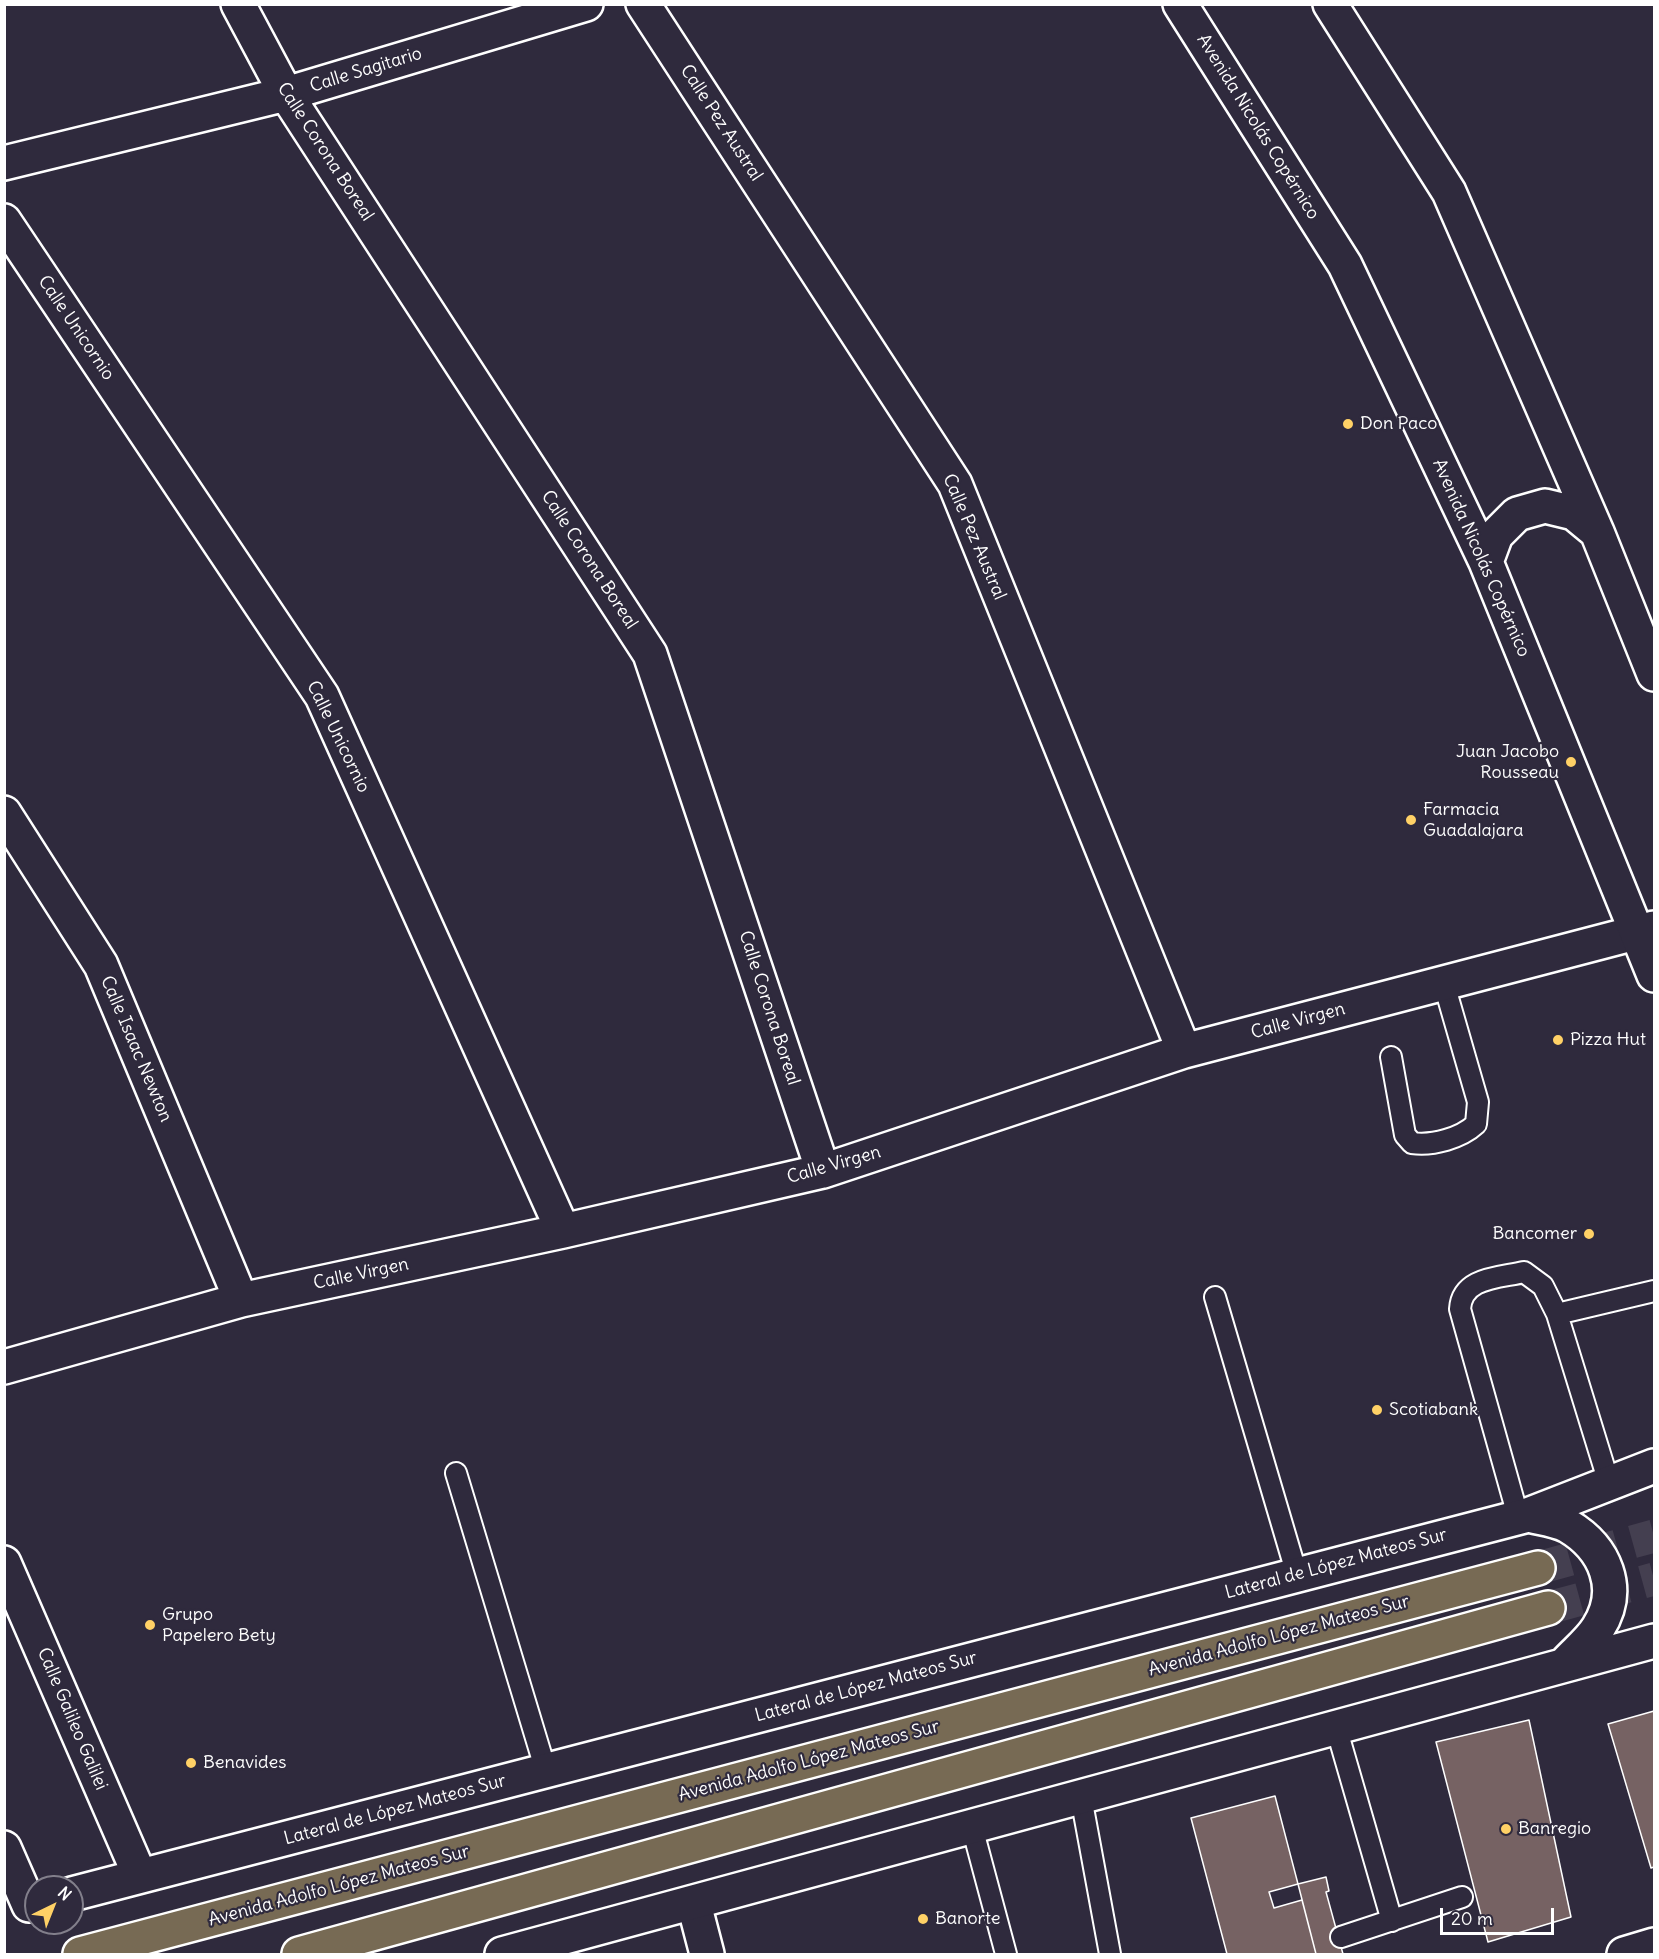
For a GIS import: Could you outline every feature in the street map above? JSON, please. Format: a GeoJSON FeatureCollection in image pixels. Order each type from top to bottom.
{"type":"FeatureCollection","features":[{"type":"Feature","properties":{"kind":"main road","name":"Avenida Adolfo López Mateos Sur"},"geometry":{"type":"LineString","coordinates":[[80,1954],[1538,1568]]}},
{"type":"Feature","properties":{"kind":"main road"},"geometry":{"type":"LineString","coordinates":[[299,1954],[1548,1608]]}},
{"type":"Feature","properties":{"kind":"street","name":"Calle Corona Boreal"},"geometry":{"type":"LineString","coordinates":[[238,4],[286,94],[650,654],[823,1171]]}},
{"type":"Feature","properties":{"kind":"street","name":"Calle Sagitario"},"geometry":{"type":"LineString","coordinates":[[4,163],[286,94],[586,4]]}},
{"type":"Feature","properties":{"kind":"street","name":"Calle Pez Austral"},"geometry":{"type":"LineString","coordinates":[[643,4],[955,483],[1184,1051]]}},
{"type":"Feature","properties":{"kind":"street","name":"Avenida Nicolás Copérnico"},"geometry":{"type":"LineString","coordinates":[[1180,4],[1346,265],[1486,562],[1646,930],[1654,975]]}},
{"type":"Feature","properties":{"kind":"street"},"geometry":{"type":"LineString","coordinates":[[1330,4],[1449,192],[1597,532],[1654,674]]}},
{"type":"Feature","properties":{"kind":"street","name":"Calle Unicornio"},"geometry":{"type":"LineString","coordinates":[[4,221],[322,696],[563,1231]]}},
{"type":"Feature","properties":{"kind":"street"},"geometry":{"type":"LineString","coordinates":[[1486,562],[1496,535],[1517,514],[1545,506],[1574,513],[1597,532]]}},
{"type":"Feature","properties":{"kind":"street","name":"Calle Isaac Newton"},"geometry":{"type":"LineString","coordinates":[[4,813],[101,965],[240,1300]]}},
{"type":"Feature","properties":{"kind":"street","name":"Calle Virgen"},"geometry":{"type":"LineString","coordinates":[[4,1367],[240,1300],[563,1231],[823,1171],[1184,1051],[1646,930]]}},
{"type":"Feature","properties":{"kind":"street","name":"Lateral de López Mateos Sur"},"geometry":{"type":"LineString","coordinates":[[84,1891],[1523,1516],[1654,1466]]}},
{"type":"Feature","properties":{"kind":"street"},"geometry":{"type":"LineString","coordinates":[[1523,1516],[1567,1525],[1594,1545],[1605,1561],[1610,1582],[1608,1605],[1598,1628],[1566,1663]]}},
{"type":"Feature","properties":{"kind":"street","name":"Calle Galileo Galilei"},"geometry":{"type":"LineString","coordinates":[[4,1563],[140,1876]]}},
{"type":"Feature","properties":{"kind":"street"},"geometry":{"type":"LineString","coordinates":[[502,1954],[694,1904],[1566,1663],[1654,1641]]}},
{"type":"Feature","properties":{"kind":"street"},"geometry":{"type":"LineString","coordinates":[[4,1848],[23,1907]]}},
{"type":"Feature","properties":{"kind":"street"},"geometry":{"type":"LineString","coordinates":[[694,1904],[707,1954]]}},
{"type":"Feature","properties":{"kind":"street"},"geometry":{"type":"LineString","coordinates":[[1624,1954],[1654,1945]]}},
{"type":"Feature","properties":{"kind":"lane"},"geometry":{"type":"LineString","coordinates":[[1391,1057],[1405,1135],[1412,1143],[1426,1144],[1460,1135],[1476,1124],[1478,1102],[1444,984]]}},
{"type":"Feature","properties":{"kind":"lane"},"geometry":{"type":"LineString","coordinates":[[1523,1516],[1460,1309],[1460,1302],[1471,1285],[1524,1272],[1543,1286],[1557,1314],[1609,1483]]}},
{"type":"Feature","properties":{"kind":"lane"},"geometry":{"type":"LineString","coordinates":[[1557,1314],[1654,1291]]}},
{"type":"Feature","properties":{"kind":"lane"},"geometry":{"type":"LineString","coordinates":[[1215,1298],[1297,1575]]}},
{"type":"Feature","properties":{"kind":"lane"},"geometry":{"type":"LineString","coordinates":[[456,1473],[546,1771]]}},
{"type":"Feature","properties":{"kind":"lane"},"geometry":{"type":"LineString","coordinates":[[1336,1727],[1392,1921]]}},
{"type":"Feature","properties":{"kind":"lane"},"geometry":{"type":"LineString","coordinates":[[1081,1797],[1110,1954]]}},
{"type":"Feature","properties":{"kind":"lane"},"geometry":{"type":"LineString","coordinates":[[972,1827],[1006,1954]]}},
{"type":"Feature","properties":{"kind":"lane"},"geometry":{"type":"LineString","coordinates":[[1341,1937],[1462,1897]]}},
{"type":"Feature","properties":{"kind":"building"},"geometry":{"type":"Polygon","coordinates":[[[1654,1711],[1654,1867],[1651,1868],[1608,1724],[1654,1711]]]}},
{"type":"Feature","properties":{"kind":"building","name":"Banregio"},"geometry":{"type":"Polygon","coordinates":[[[1529,1720],[1571,1917],[1488,1942],[1436,1742],[1529,1720]]]}},
{"type":"Feature","properties":{"kind":"building"},"geometry":{"type":"Polygon","coordinates":[[[1275,1796],[1298,1884],[1269,1892],[1274,1908],[1302,1900],[1316,1954],[1227,1954],[1191,1818],[1275,1796]]]}},
{"type":"Feature","properties":{"kind":"building"},"geometry":{"type":"Polygon","coordinates":[[[1326,1877],[1329,1891],[1326,1892],[1343,1954],[1316,1954],[1298,1884],[1326,1877]]]}},
{"type":"Feature","properties":{"kind":"tunnel"},"geometry":{"type":"LineString","coordinates":[[1538,1568],[1654,1536]]}},
{"type":"Feature","properties":{"kind":"tunnel"},"geometry":{"type":"LineString","coordinates":[[1548,1608],[1654,1579]]}},
{"type":"Feature","properties":{"kind":"place","name":"Don Paco"},"geometry":{"type":"Point","coordinates":[1348,424]}},
{"type":"Feature","properties":{"kind":"place","name":"Juan Jacobo Rousseau"},"geometry":{"type":"Point","coordinates":[1571,762]}},
{"type":"Feature","properties":{"kind":"place","name":"Farmacia Guadalajara"},"geometry":{"type":"Point","coordinates":[1411,820]}},
{"type":"Feature","properties":{"kind":"place","name":"Pizza Hut"},"geometry":{"type":"Point","coordinates":[1558,1040]}},
{"type":"Feature","properties":{"kind":"place","name":"Bancomer"},"geometry":{"type":"Point","coordinates":[1589,1234]}},
{"type":"Feature","properties":{"kind":"place","name":"Scotiabank"},"geometry":{"type":"Point","coordinates":[1377,1410]}},
{"type":"Feature","properties":{"kind":"place","name":"Grupo Papelero Bety"},"geometry":{"type":"Point","coordinates":[150,1625]}},
{"type":"Feature","properties":{"kind":"place","name":"Benavides"},"geometry":{"type":"Point","coordinates":[191,1763]}},
{"type":"Feature","properties":{"kind":"place","name":"Banregio"},"geometry":{"type":"Point","coordinates":[1506,1829]}},
{"type":"Feature","properties":{"kind":"place","name":"Banorte"},"geometry":{"type":"Point","coordinates":[923,1919]}}]}
